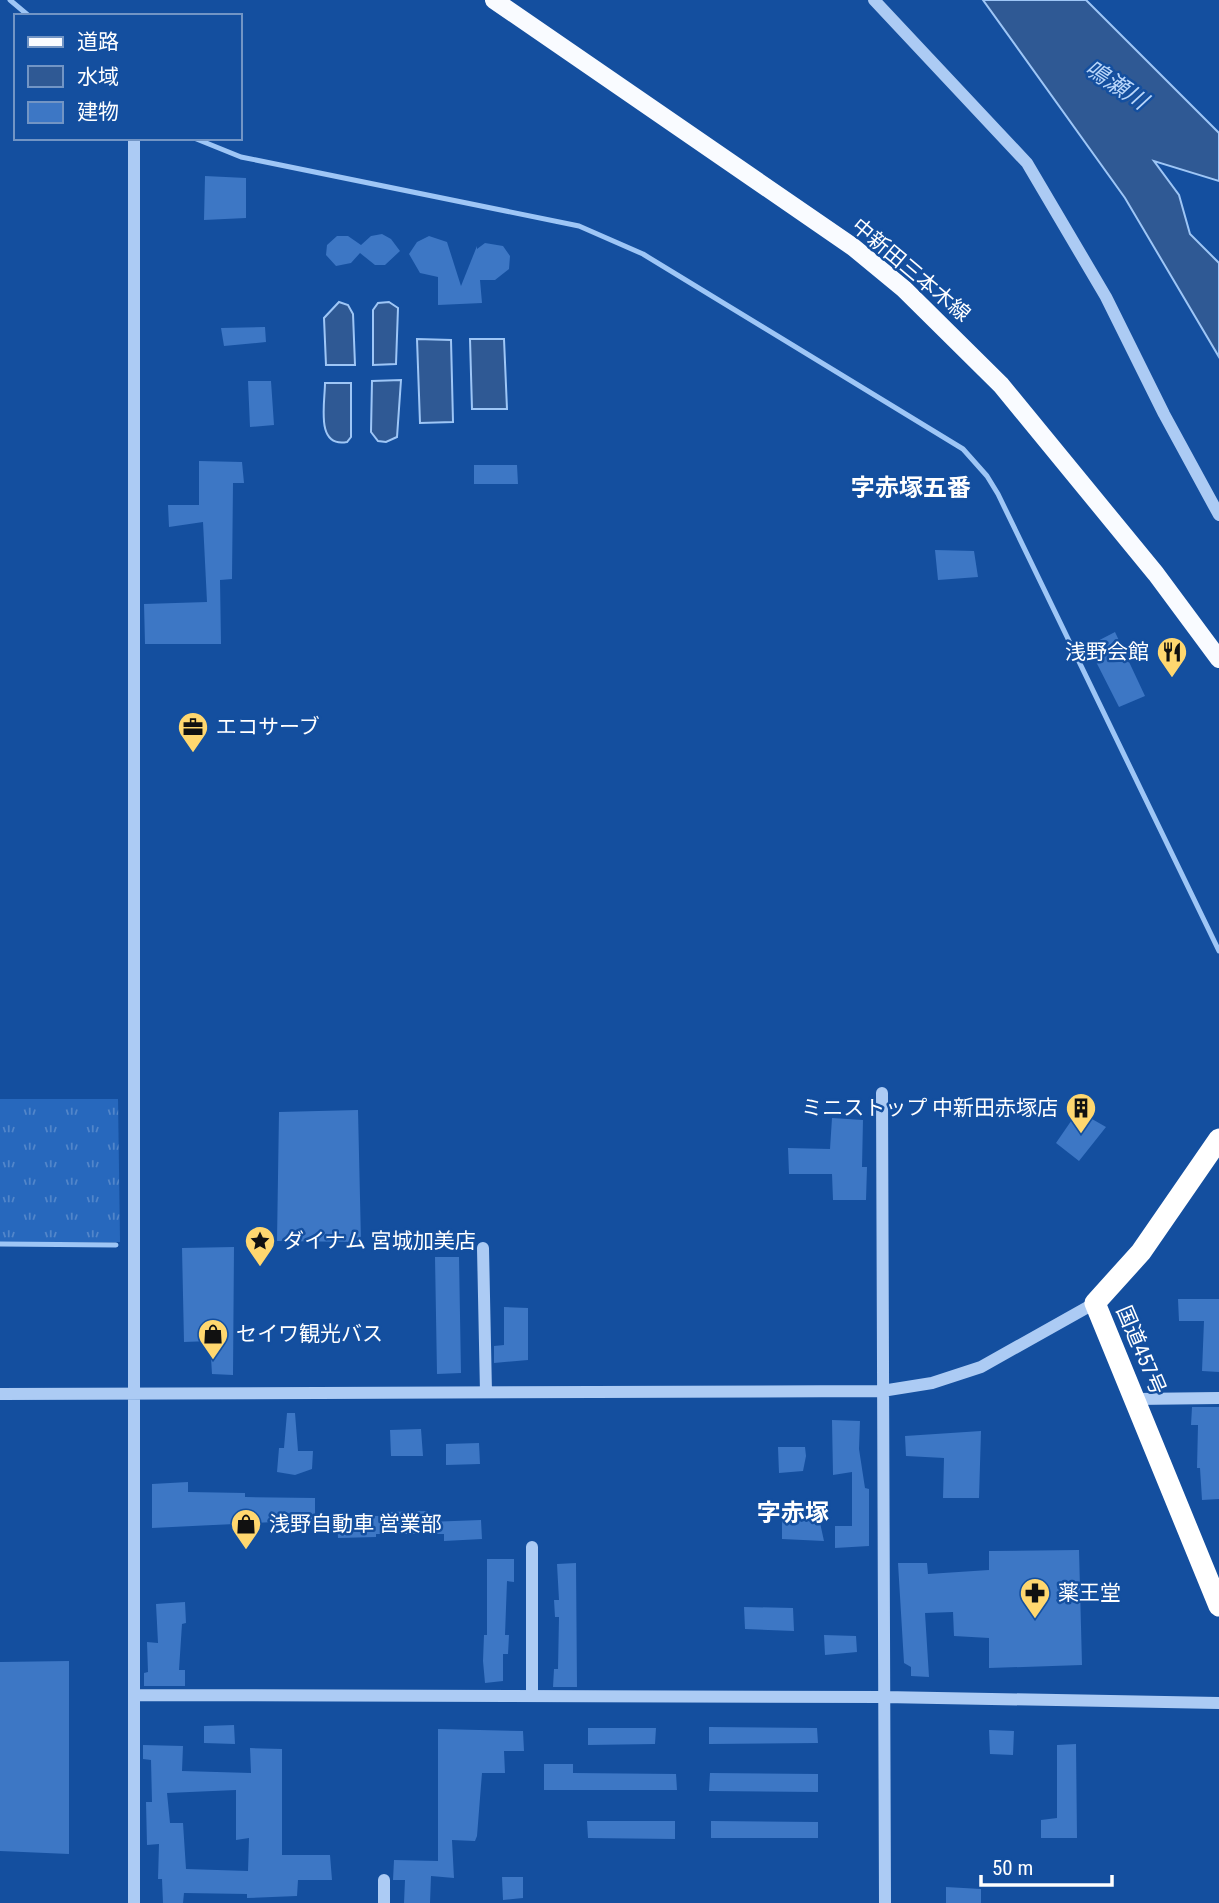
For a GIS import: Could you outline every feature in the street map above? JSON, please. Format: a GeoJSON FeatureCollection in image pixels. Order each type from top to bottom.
{"type":"FeatureCollection","features":[{"type":"Feature","properties":{"kind":"highway","name":"国道457号"},"geometry":{"type":"LineString","coordinates":[[1219,1139],[1141,1252],[1095,1303],[1219,1606]]}},
{"type":"Feature","properties":{"kind":"main road","name":"中新田三本木線"},"geometry":{"type":"LineString","coordinates":[[495,0],[853,247],[904,289],[1001,385],[1147,564],[1219,660]]}},
{"type":"Feature","properties":{"kind":"street"},"geometry":{"type":"LineString","coordinates":[[874,0],[1027,163],[1106,297],[1219,514]]}},
{"type":"Feature","properties":{"kind":"street"},"geometry":{"type":"LineString","coordinates":[[134,140],[134,1903]]}},
{"type":"Feature","properties":{"kind":"street"},"geometry":{"type":"LineString","coordinates":[[882,1093],[885,1903]]}},
{"type":"Feature","properties":{"kind":"street"},"geometry":{"type":"LineString","coordinates":[[483,1248],[486,1392]]}},
{"type":"Feature","properties":{"kind":"street"},"geometry":{"type":"LineString","coordinates":[[0,1394],[882,1391],[932,1383],[981,1367],[1095,1303]]}},
{"type":"Feature","properties":{"kind":"street"},"geometry":{"type":"LineString","coordinates":[[1135,1399],[1219,1398]]}},
{"type":"Feature","properties":{"kind":"street"},"geometry":{"type":"LineString","coordinates":[[531,1547],[532,1696]]}},
{"type":"Feature","properties":{"kind":"street"},"geometry":{"type":"LineString","coordinates":[[134,1695],[884,1697],[1219,1703]]}},
{"type":"Feature","properties":{"kind":"street"},"geometry":{"type":"LineString","coordinates":[[384,1880],[384,1903]]}},
{"type":"Feature","properties":{"kind":"green space"},"geometry":{"type":"Polygon","coordinates":[[[0,1099],[118,1099],[120,1242],[0,1242],[0,1099]]]}},
{"type":"Feature","properties":{"kind":"water","name":"鳴瀬川"},"geometry":{"type":"Polygon","coordinates":[[[983,0],[1086,0],[1219,133],[1219,181],[1154,161],[1179,195],[1190,234],[1219,263],[1219,357],[1125,198],[983,0]]]}},
{"type":"Feature","properties":{"kind":"water"},"geometry":{"type":"Polygon","coordinates":[[[339,302],[348,305],[353,314],[355,365],[326,365],[324,318],[339,302]]]}},
{"type":"Feature","properties":{"kind":"water"},"geometry":{"type":"Polygon","coordinates":[[[389,302],[398,308],[396,364],[373,365],[373,310],[378,303],[389,302]]]}},
{"type":"Feature","properties":{"kind":"water"},"geometry":{"type":"Polygon","coordinates":[[[417,339],[451,340],[453,422],[420,423],[417,339]]]}},
{"type":"Feature","properties":{"kind":"water"},"geometry":{"type":"Polygon","coordinates":[[[470,339],[504,339],[507,409],[472,409],[470,339]]]}},
{"type":"Feature","properties":{"kind":"water"},"geometry":{"type":"Polygon","coordinates":[[[401,380],[397,437],[386,442],[378,441],[371,432],[372,381],[401,380]]]}},
{"type":"Feature","properties":{"kind":"water"},"geometry":{"type":"Polygon","coordinates":[[[325,383],[351,383],[351,437],[347,442],[337,442],[330,438],[326,431],[325,383]]]}},
{"type":"Feature","properties":{"kind":"building"},"geometry":{"type":"Polygon","coordinates":[[[205,176],[246,178],[246,218],[204,220],[205,176]]]}},
{"type":"Feature","properties":{"kind":"building"},"geometry":{"type":"Polygon","coordinates":[[[382,234],[391,239],[400,251],[385,265],[375,265],[360,253],[351,263],[336,266],[326,255],[327,245],[337,236],[348,236],[361,245],[371,236],[382,234]]]}},
{"type":"Feature","properties":{"kind":"building"},"geometry":{"type":"Polygon","coordinates":[[[429,236],[447,242],[461,286],[477,246],[477,249],[485,243],[503,246],[510,256],[509,269],[495,280],[480,280],[482,303],[438,305],[438,277],[420,273],[409,254],[417,242],[429,236]]]}},
{"type":"Feature","properties":{"kind":"building"},"geometry":{"type":"Polygon","coordinates":[[[265,327],[266,342],[224,346],[221,328],[265,327]]]}},
{"type":"Feature","properties":{"kind":"building"},"geometry":{"type":"Polygon","coordinates":[[[248,381],[271,381],[274,425],[250,427],[248,381]]]}},
{"type":"Feature","properties":{"kind":"building"},"geometry":{"type":"Polygon","coordinates":[[[199,461],[242,462],[244,483],[233,483],[232,579],[220,580],[221,644],[145,644],[144,604],[207,602],[203,522],[169,527],[168,505],[199,505],[199,461]]]}},
{"type":"Feature","properties":{"kind":"building"},"geometry":{"type":"Polygon","coordinates":[[[474,465],[517,465],[518,484],[474,484],[474,465]]]}},
{"type":"Feature","properties":{"kind":"building"},"geometry":{"type":"Polygon","coordinates":[[[935,550],[974,551],[978,577],[938,580],[935,550]]]}},
{"type":"Feature","properties":{"kind":"building"},"geometry":{"type":"Polygon","coordinates":[[[1115,632],[1145,696],[1119,707],[1088,646],[1115,632]]]}},
{"type":"Feature","properties":{"kind":"building"},"geometry":{"type":"Polygon","coordinates":[[[358,1110],[361,1242],[277,1241],[279,1112],[358,1110]]]}},
{"type":"Feature","properties":{"kind":"building","name":"ミニストップ 中新田赤塚店"},"geometry":{"type":"Polygon","coordinates":[[[1078,1111],[1106,1127],[1079,1161],[1056,1143],[1078,1111]]]}},
{"type":"Feature","properties":{"kind":"building"},"geometry":{"type":"Polygon","coordinates":[[[832,1118],[863,1120],[862,1167],[867,1167],[866,1200],[833,1200],[832,1174],[789,1174],[788,1148],[830,1149],[832,1118]]]}},
{"type":"Feature","properties":{"kind":"building"},"geometry":{"type":"Polygon","coordinates":[[[234,1247],[233,1375],[212,1374],[210,1341],[184,1342],[182,1248],[234,1247]]]}},
{"type":"Feature","properties":{"kind":"building"},"geometry":{"type":"Polygon","coordinates":[[[435,1257],[459,1257],[461,1373],[437,1374],[435,1257]]]}},
{"type":"Feature","properties":{"kind":"building"},"geometry":{"type":"Polygon","coordinates":[[[1178,1299],[1219,1299],[1219,1372],[1202,1371],[1204,1321],[1179,1321],[1178,1299]]]}},
{"type":"Feature","properties":{"kind":"building"},"geometry":{"type":"Polygon","coordinates":[[[504,1307],[528,1308],[528,1360],[494,1363],[494,1346],[504,1345],[504,1307]]]}},
{"type":"Feature","properties":{"kind":"building"},"geometry":{"type":"Polygon","coordinates":[[[1192,1407],[1219,1407],[1219,1499],[1202,1500],[1200,1468],[1197,1468],[1198,1425],[1191,1425],[1192,1407]]]}},
{"type":"Feature","properties":{"kind":"building"},"geometry":{"type":"Polygon","coordinates":[[[287,1413],[295,1413],[298,1451],[313,1451],[312,1469],[295,1475],[277,1472],[279,1448],[284,1448],[287,1413]]]}},
{"type":"Feature","properties":{"kind":"building"},"geometry":{"type":"Polygon","coordinates":[[[832,1420],[860,1421],[859,1449],[865,1488],[869,1489],[869,1546],[835,1548],[835,1526],[852,1526],[852,1472],[833,1475],[832,1420]]]}},
{"type":"Feature","properties":{"kind":"building"},"geometry":{"type":"Polygon","coordinates":[[[421,1429],[423,1456],[391,1456],[390,1430],[421,1429]]]}},
{"type":"Feature","properties":{"kind":"building"},"geometry":{"type":"Polygon","coordinates":[[[981,1431],[979,1498],[943,1498],[944,1458],[906,1456],[905,1436],[981,1431]]]}},
{"type":"Feature","properties":{"kind":"building"},"geometry":{"type":"Polygon","coordinates":[[[479,1443],[480,1464],[446,1465],[446,1444],[479,1443]]]}},
{"type":"Feature","properties":{"kind":"building"},"geometry":{"type":"Polygon","coordinates":[[[778,1447],[805,1447],[803,1471],[779,1473],[778,1447]]]}},
{"type":"Feature","properties":{"kind":"building"},"geometry":{"type":"Polygon","coordinates":[[[188,1482],[188,1492],[245,1493],[245,1497],[315,1498],[315,1520],[152,1528],[152,1484],[188,1482]]]}},
{"type":"Feature","properties":{"kind":"building"},"geometry":{"type":"Polygon","coordinates":[[[427,1511],[427,1522],[481,1520],[482,1539],[444,1541],[444,1534],[376,1534],[376,1537],[338,1538],[337,1516],[387,1516],[387,1512],[427,1511]]]}},
{"type":"Feature","properties":{"kind":"building"},"geometry":{"type":"Polygon","coordinates":[[[782,1517],[819,1518],[824,1541],[782,1539],[782,1517]]]}},
{"type":"Feature","properties":{"kind":"building"},"geometry":{"type":"Polygon","coordinates":[[[1079,1550],[1082,1665],[989,1668],[989,1638],[954,1636],[953,1612],[925,1613],[929,1677],[911,1676],[911,1667],[904,1663],[898,1563],[927,1563],[928,1574],[989,1570],[989,1551],[1079,1550]]]}},
{"type":"Feature","properties":{"kind":"building"},"geometry":{"type":"Polygon","coordinates":[[[487,1559],[514,1559],[514,1582],[507,1581],[505,1635],[509,1635],[508,1654],[503,1654],[503,1681],[485,1683],[483,1661],[484,1635],[487,1635],[487,1559]]]}},
{"type":"Feature","properties":{"kind":"building"},"geometry":{"type":"Polygon","coordinates":[[[576,1563],[577,1687],[553,1687],[554,1669],[558,1669],[559,1617],[555,1617],[554,1600],[559,1600],[557,1564],[576,1563]]]}},
{"type":"Feature","properties":{"kind":"building"},"geometry":{"type":"Polygon","coordinates":[[[185,1602],[186,1623],[182,1624],[179,1670],[185,1670],[185,1686],[144,1686],[144,1673],[148,1672],[147,1642],[158,1643],[156,1604],[185,1602]]]}},
{"type":"Feature","properties":{"kind":"building"},"geometry":{"type":"Polygon","coordinates":[[[744,1607],[793,1608],[794,1631],[745,1629],[744,1607]]]}},
{"type":"Feature","properties":{"kind":"building"},"geometry":{"type":"Polygon","coordinates":[[[824,1635],[856,1636],[857,1652],[825,1655],[824,1635]]]}},
{"type":"Feature","properties":{"kind":"building"},"geometry":{"type":"Polygon","coordinates":[[[69,1661],[69,1854],[0,1851],[0,1662],[69,1661]]]}},
{"type":"Feature","properties":{"kind":"building"},"geometry":{"type":"Polygon","coordinates":[[[234,1725],[235,1744],[204,1743],[204,1726],[234,1725]]]}},
{"type":"Feature","properties":{"kind":"building"},"geometry":{"type":"Polygon","coordinates":[[[709,1727],[817,1728],[818,1743],[709,1744],[709,1727]]]}},
{"type":"Feature","properties":{"kind":"building"},"geometry":{"type":"Polygon","coordinates":[[[588,1728],[656,1728],[655,1744],[588,1745],[588,1728]]]}},
{"type":"Feature","properties":{"kind":"building"},"geometry":{"type":"Polygon","coordinates":[[[438,1729],[523,1731],[524,1751],[504,1751],[505,1773],[482,1773],[475,1841],[452,1840],[454,1878],[431,1876],[430,1903],[404,1903],[405,1880],[393,1880],[394,1860],[438,1861],[438,1729]]]}},
{"type":"Feature","properties":{"kind":"building"},"geometry":{"type":"Polygon","coordinates":[[[989,1730],[1014,1731],[1013,1755],[990,1754],[989,1730]]]}},
{"type":"Feature","properties":{"kind":"building"},"geometry":{"type":"Polygon","coordinates":[[[1076,1744],[1077,1838],[1041,1838],[1041,1820],[1057,1818],[1057,1745],[1076,1744]]]}},
{"type":"Feature","properties":{"kind":"building"},"geometry":{"type":"Polygon","coordinates":[[[143,1745],[183,1746],[182,1771],[251,1773],[250,1748],[282,1749],[282,1855],[330,1855],[332,1880],[298,1880],[297,1896],[247,1898],[247,1894],[184,1893],[183,1903],[163,1903],[162,1879],[158,1879],[159,1844],[147,1845],[146,1802],[152,1802],[151,1760],[143,1759],[143,1745]],[[236,1790],[167,1793],[170,1823],[183,1823],[186,1869],[248,1871],[249,1838],[236,1840],[236,1790]]]}},
{"type":"Feature","properties":{"kind":"building"},"geometry":{"type":"Polygon","coordinates":[[[544,1764],[573,1764],[573,1773],[676,1774],[677,1790],[544,1790],[544,1764]]]}},
{"type":"Feature","properties":{"kind":"building"},"geometry":{"type":"Polygon","coordinates":[[[710,1773],[818,1774],[818,1792],[709,1791],[710,1773]]]}},
{"type":"Feature","properties":{"kind":"building"},"geometry":{"type":"Polygon","coordinates":[[[587,1821],[675,1821],[675,1839],[588,1838],[587,1821]]]}},
{"type":"Feature","properties":{"kind":"building"},"geometry":{"type":"Polygon","coordinates":[[[711,1821],[818,1822],[818,1838],[711,1838],[711,1821]]]}},
{"type":"Feature","properties":{"kind":"building"},"geometry":{"type":"Polygon","coordinates":[[[502,1877],[523,1877],[523,1898],[503,1900],[502,1877]]]}},
{"type":"Feature","properties":{"kind":"building"},"geometry":{"type":"Polygon","coordinates":[[[946,1887],[981,1889],[981,1903],[946,1903],[946,1887]]]}},
{"type":"Feature","properties":{"kind":"waterway"},"geometry":{"type":"LineString","coordinates":[[10,0],[27,14]]}},
{"type":"Feature","properties":{"kind":"waterway"},"geometry":{"type":"LineString","coordinates":[[199,140],[241,157],[579,226],[643,254],[963,449],[987,476],[998,494],[1219,951]]}},
{"type":"Feature","properties":{"kind":"waterway"},"geometry":{"type":"LineString","coordinates":[[0,1244],[116,1245]]}},
{"type":"Feature","properties":{"kind":"place","name":"浅野会館"},"geometry":{"type":"Point","coordinates":[1172,679]}},
{"type":"Feature","properties":{"kind":"place","name":"エコサーブ"},"geometry":{"type":"Point","coordinates":[193,754]}},
{"type":"Feature","properties":{"kind":"place","name":"ミニストップ 中新田赤塚店"},"geometry":{"type":"Point","coordinates":[1081,1135]}},
{"type":"Feature","properties":{"kind":"place","name":"ダイナム 宮城加美店"},"geometry":{"type":"Point","coordinates":[260,1268]}},
{"type":"Feature","properties":{"kind":"place","name":"セイワ観光バス"},"geometry":{"type":"Point","coordinates":[213,1361]}},
{"type":"Feature","properties":{"kind":"place","name":"浅野自動車 営業部"},"geometry":{"type":"Point","coordinates":[246,1551]}},
{"type":"Feature","properties":{"kind":"place","name":"薬王堂"},"geometry":{"type":"Point","coordinates":[1035,1620]}},
{"type":"Feature","properties":{"kind":"district","name":"字赤塚五番"},"geometry":{"type":"Point","coordinates":[911,488]}},
{"type":"Feature","properties":{"kind":"district","name":"字赤塚"},"geometry":{"type":"Point","coordinates":[793,1513]}}]}
